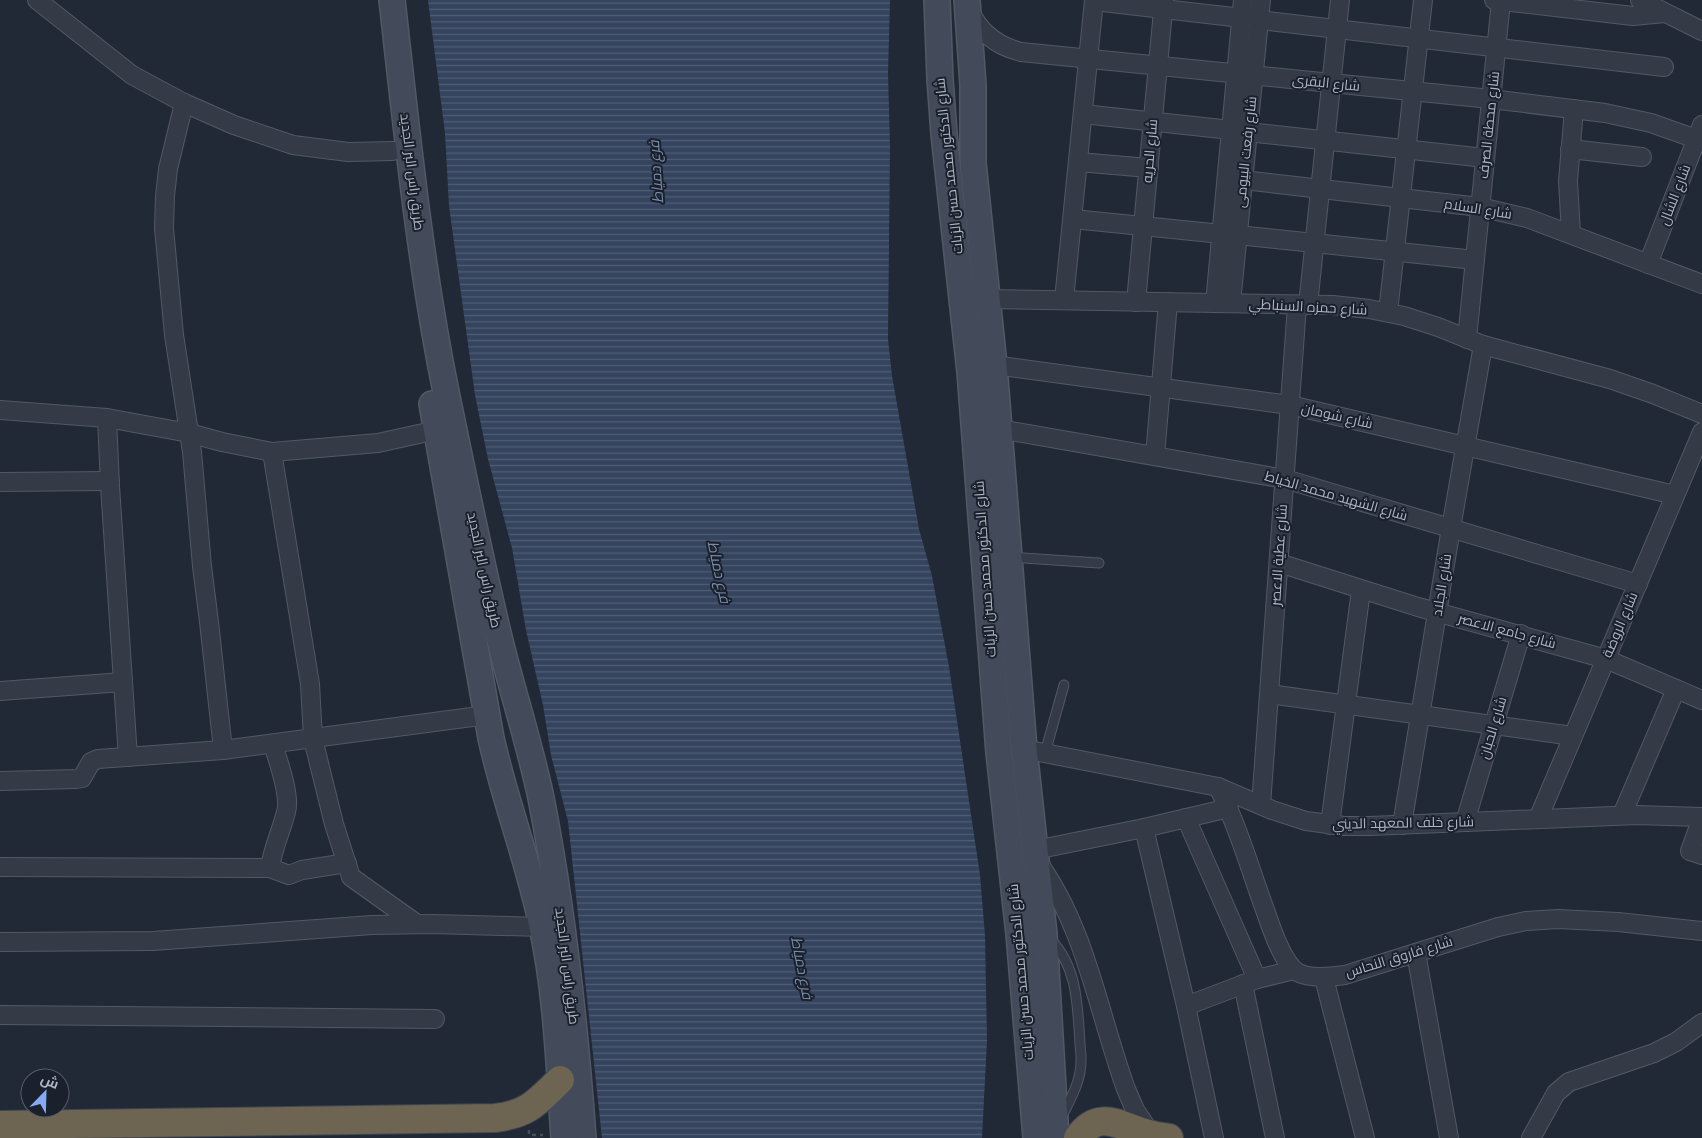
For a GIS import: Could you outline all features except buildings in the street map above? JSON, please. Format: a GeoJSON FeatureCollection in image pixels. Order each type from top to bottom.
{"type":"FeatureCollection","features":[{"type":"Feature","properties":{"kind":"highway"},"geometry":{"type":"LineString","coordinates":[[0,1125],[385,1120],[510,1116],[524,1111],[537,1103],[560,1080]]}},
{"type":"Feature","properties":{"kind":"highway"},"geometry":{"type":"LineString","coordinates":[[385,1120],[399,1130],[405,1138]]}},
{"type":"Feature","properties":{"kind":"highway"},"geometry":{"type":"LineString","coordinates":[[1056,1136],[1104,1121],[1120,1123],[1161,1137]]}},
{"type":"Feature","properties":{"kind":"main road","name":"طريق راس البر الجديد"},"geometry":{"type":"LineString","coordinates":[[376,0],[393,151],[436,430],[496,762],[528,867],[542,928],[552,989],[560,1080],[554,1137]]}},
{"type":"Feature","properties":{"kind":"main road","name":"طريق راس البر الجديد"},"geometry":{"type":"LineString","coordinates":[[392,0],[420,232],[438,352],[500,640],[540,795],[553,866],[568,972],[583,1138]]}},
{"type":"Feature","properties":{"kind":"main road","name":"شارع الدكتور محمد حسن الزيات"},"geometry":{"type":"LineString","coordinates":[[937,0],[942,107],[970,372],[999,753],[1019,934],[1056,1136]]}},
{"type":"Feature","properties":{"kind":"main road","name":"شارع الدكتور محمد حسن الزيات"},"geometry":{"type":"LineString","coordinates":[[968,2],[974,100],[973,163],[988,299],[1009,557],[1035,751],[1035,854],[1044,934],[1056,1136]]}},
{"type":"Feature","properties":{"kind":"main road"},"geometry":{"type":"LineString","coordinates":[[939,51],[946,57],[956,58],[964,56],[971,49]]}},
{"type":"Feature","properties":{"kind":"main road"},"geometry":{"type":"LineString","coordinates":[[942,107],[948,100],[956,96],[965,96],[974,100]]}},
{"type":"Feature","properties":{"kind":"main road"},"geometry":{"type":"LineString","coordinates":[[509,808],[514,794],[520,790],[527,789],[540,795]]}},
{"type":"Feature","properties":{"kind":"street"},"geometry":{"type":"LineString","coordinates":[[37,0],[132,74],[184,103],[234,125],[293,145],[348,152],[393,151]]}},
{"type":"Feature","properties":{"kind":"street"},"geometry":{"type":"LineString","coordinates":[[1064,300],[1094,0],[1164,4],[1250,19],[1664,67]]}},
{"type":"Feature","properties":{"kind":"street","name":"شارع رفعت البيومى"},"geometry":{"type":"LineString","coordinates":[[1243,0],[1250,19]]}},
{"type":"Feature","properties":{"kind":"street","name":"شارع رفعت البيومى"},"geometry":{"type":"LineString","coordinates":[[1223,303],[1250,19],[1261,0]]}},
{"type":"Feature","properties":{"kind":"street","name":"شارع عطية الاعصر"},"geometry":{"type":"LineString","coordinates":[[1261,805],[1290,405],[1303,305],[1314,243],[1340,0]]}},
{"type":"Feature","properties":{"kind":"street"},"geometry":{"type":"LineString","coordinates":[[1388,312],[1423,0]]}},
{"type":"Feature","properties":{"kind":"street"},"geometry":{"type":"LineString","coordinates":[[1498,0],[1633,16],[1665,13]]}},
{"type":"Feature","properties":{"kind":"street","name":"شارع محطة الصرف"},"geometry":{"type":"LineString","coordinates":[[1475,342],[1475,260],[1497,47],[1498,0]]}},
{"type":"Feature","properties":{"kind":"street"},"geometry":{"type":"LineString","coordinates":[[1640,0],[1702,31]]}},
{"type":"Feature","properties":{"kind":"street","name":"شارع البقرى"},"geometry":{"type":"LineString","coordinates":[[968,2],[973,16],[985,33],[995,42],[1021,52],[1574,109],[1640,120],[1700,135]]}},
{"type":"Feature","properties":{"kind":"street","name":"شارع الحريه"},"geometry":{"type":"LineString","coordinates":[[1136,302],[1164,4]]}},
{"type":"Feature","properties":{"kind":"street"},"geometry":{"type":"LineString","coordinates":[[184,103],[168,169],[164,196],[164,228],[174,335],[189,432],[223,750]]}},
{"type":"Feature","properties":{"kind":"street"},"geometry":{"type":"LineString","coordinates":[[1571,234],[1568,190],[1574,109]]}},
{"type":"Feature","properties":{"kind":"street"},"geometry":{"type":"LineString","coordinates":[[1083,114],[1485,158]]}},
{"type":"Feature","properties":{"kind":"street","name":"شارع رفعت البيومى"},"geometry":{"type":"LineString","coordinates":[[1230,235],[1243,180],[1240,131]]}},
{"type":"Feature","properties":{"kind":"street","name":"شارع الشال"},"geometry":{"type":"LineString","coordinates":[[1648,264],[1700,135]]}},
{"type":"Feature","properties":{"kind":"street"},"geometry":{"type":"LineString","coordinates":[[1570,149],[1642,157]]}},
{"type":"Feature","properties":{"kind":"street"},"geometry":{"type":"LineString","coordinates":[[1078,162],[1149,168]]}},
{"type":"Feature","properties":{"kind":"street","name":"شارع السلام"},"geometry":{"type":"LineString","coordinates":[[1243,180],[1480,207],[1520,216],[1702,284]]}},
{"type":"Feature","properties":{"kind":"street"},"geometry":{"type":"LineString","coordinates":[[1073,219],[1475,260]]}},
{"type":"Feature","properties":{"kind":"street","name":"شارع حمزه السنباطي"},"geometry":{"type":"LineString","coordinates":[[988,299],[1303,305],[1351,307],[1388,312],[1421,321],[1475,342],[1603,377],[1646,391],[1702,414]]}},
{"type":"Feature","properties":{"kind":"street"},"geometry":{"type":"LineString","coordinates":[[1155,456],[1168,302]]}},
{"type":"Feature","properties":{"kind":"street","name":"شارع الجلاد"},"geometry":{"type":"LineString","coordinates":[[1402,825],[1465,446],[1475,342]]}},
{"type":"Feature","properties":{"kind":"street","name":"شارع شومان"},"geometry":{"type":"LineString","coordinates":[[994,365],[1290,405],[1675,495]]}},
{"type":"Feature","properties":{"kind":"street"},"geometry":{"type":"LineString","coordinates":[[0,410],[107,418],[189,432],[222,442],[272,452],[378,443],[436,430]]}},
{"type":"Feature","properties":{"kind":"street"},"geometry":{"type":"LineString","coordinates":[[107,418],[128,757]]}},
{"type":"Feature","properties":{"kind":"street","name":"شارع الشهيد محمد الخياط"},"geometry":{"type":"LineString","coordinates":[[999,428],[1285,479],[1638,584]]}},
{"type":"Feature","properties":{"kind":"street","name":"شارع الروضة"},"geometry":{"type":"LineString","coordinates":[[1538,819],[1702,432]]}},
{"type":"Feature","properties":{"kind":"street"},"geometry":{"type":"LineString","coordinates":[[272,452],[310,684],[313,739],[327,798],[351,877],[417,924]]}},
{"type":"Feature","properties":{"kind":"street"},"geometry":{"type":"LineString","coordinates":[[0,482],[110,480]]}},
{"type":"Feature","properties":{"kind":"street","name":"شارع جامع الاعصر"},"geometry":{"type":"LineString","coordinates":[[1279,563],[1361,590],[1606,658],[1702,700]]}},
{"type":"Feature","properties":{"kind":"street"},"geometry":{"type":"LineString","coordinates":[[1330,825],[1361,590]]}},
{"type":"Feature","properties":{"kind":"street","name":"شارع الحبان"},"geometry":{"type":"LineString","coordinates":[[1465,822],[1521,634]]}},
{"type":"Feature","properties":{"kind":"street"},"geometry":{"type":"LineString","coordinates":[[0,691],[123,682]]}},
{"type":"Feature","properties":{"kind":"street"},"geometry":{"type":"LineString","coordinates":[[1622,816],[1676,689]]}},
{"type":"Feature","properties":{"kind":"street"},"geometry":{"type":"LineString","coordinates":[[1269,694],[1573,736]]}},
{"type":"Feature","properties":{"kind":"street"},"geometry":{"type":"LineString","coordinates":[[0,781],[82,778],[91,762],[98,759],[223,750],[487,715]]}},
{"type":"Feature","properties":{"kind":"street"},"geometry":{"type":"LineString","coordinates":[[270,868],[272,854],[287,810],[284,783],[273,744]]}},
{"type":"Feature","properties":{"kind":"street","name":"شارع خلف المعهد الديني"},"geometry":{"type":"LineString","coordinates":[[1035,751],[1218,787],[1295,818],[1330,825],[1402,825],[1622,816],[1702,818]]}},
{"type":"Feature","properties":{"kind":"street"},"geometry":{"type":"LineString","coordinates":[[1186,1006],[1250,982],[1294,970],[1282,952],[1271,926],[1229,808],[1218,787]]}},
{"type":"Feature","properties":{"kind":"street"},"geometry":{"type":"LineString","coordinates":[[1161,1137],[1135,1110],[1126,1089],[1071,918],[1035,854],[1229,808]]}},
{"type":"Feature","properties":{"kind":"street"},"geometry":{"type":"LineString","coordinates":[[1186,818],[1250,982],[1275,1138]]}},
{"type":"Feature","properties":{"kind":"street"},"geometry":{"type":"LineString","coordinates":[[1696,853],[1702,818]]}},
{"type":"Feature","properties":{"kind":"street"},"geometry":{"type":"LineString","coordinates":[[1144,828],[1186,1006],[1214,1138]]}},
{"type":"Feature","properties":{"kind":"street"},"geometry":{"type":"LineString","coordinates":[[0,867],[270,868],[289,875],[302,870],[347,863]]}},
{"type":"Feature","properties":{"kind":"street","name":"شارع فاروق النحاس"},"geometry":{"type":"LineString","coordinates":[[1294,970],[1324,978],[1345,975],[1498,927],[1526,921],[1558,919],[1618,922],[1702,930]]}},
{"type":"Feature","properties":{"kind":"street"},"geometry":{"type":"LineString","coordinates":[[0,942],[153,941],[362,926],[417,924],[542,928]]}},
{"type":"Feature","properties":{"kind":"street"},"geometry":{"type":"LineString","coordinates":[[1416,952],[1449,1138]]}},
{"type":"Feature","properties":{"kind":"street"},"geometry":{"type":"LineString","coordinates":[[1324,978],[1365,1138]]}},
{"type":"Feature","properties":{"kind":"street"},"geometry":{"type":"LineString","coordinates":[[0,1015],[434,1019]]}},
{"type":"Feature","properties":{"kind":"street"},"geometry":{"type":"LineString","coordinates":[[1531,1138],[1556,1093],[1569,1082],[1654,1053],[1676,1042],[1702,1023]]}},
{"type":"Feature","properties":{"kind":"lane"},"geometry":{"type":"LineString","coordinates":[[1009,557],[1099,563]]}},
{"type":"Feature","properties":{"kind":"lane"},"geometry":{"type":"LineString","coordinates":[[1035,751],[1064,685]]}},
{"type":"Feature","properties":{"kind":"path"},"geometry":{"type":"LineString","coordinates":[[529,1135],[554,1137]]}},
{"type":"Feature","properties":{"kind":"water","name":"فرع دمياط"},"geometry":{"type":"Polygon","coordinates":[[[428,0],[890,0],[888,74],[890,146],[888,339],[892,376],[919,529],[932,576],[949,667],[980,875],[985,936],[987,1040],[982,1138],[602,1138],[568,821],[551,755],[512,548],[488,459],[475,395],[449,206],[445,133],[428,0]]]}}]}
